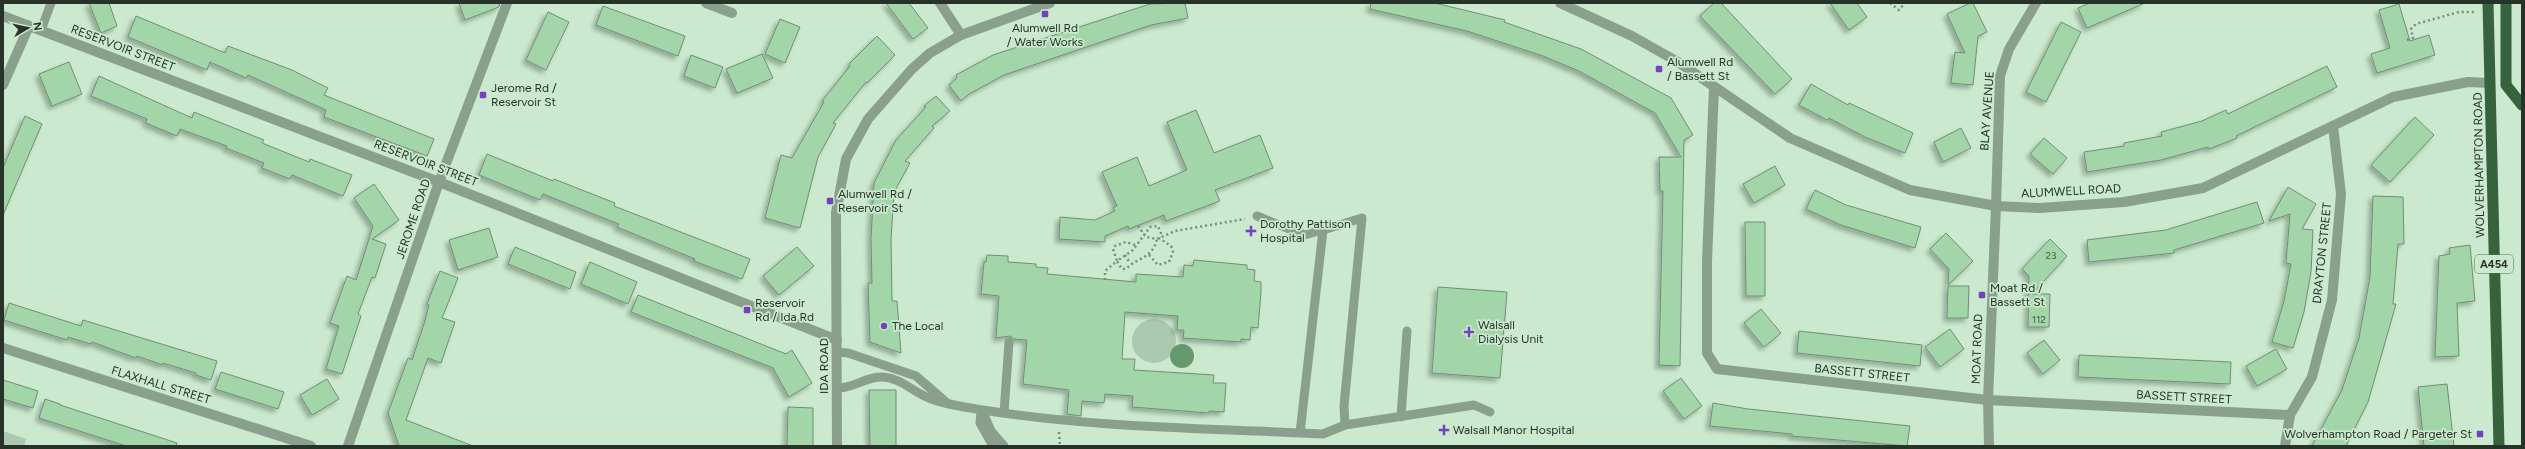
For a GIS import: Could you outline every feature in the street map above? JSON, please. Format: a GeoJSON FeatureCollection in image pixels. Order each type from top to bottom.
{"type":"FeatureCollection","features":[{"type":"Feature","properties":{"kind":"highway"},"geometry":{"type":"LineString","coordinates":[[2506,3],[2506,85],[2522,105]]}},
{"type":"Feature","properties":{"kind":"highway","name":"WOLVERHAMPTON ROAD"},"geometry":{"type":"LineString","coordinates":[[2488,7],[2499,446]]}},
{"type":"Feature","properties":{"kind":"highway"},"geometry":{"type":"LineString","coordinates":[[2490,82],[2506,85]]}},
{"type":"Feature","properties":{"kind":"street","name":"JEROME ROAD"},"geometry":{"type":"LineString","coordinates":[[348,446],[439,182],[507,3]]}},
{"type":"Feature","properties":{"kind":"street"},"geometry":{"type":"LineString","coordinates":[[706,3],[732,13]]}},
{"type":"Feature","properties":{"kind":"street"},"geometry":{"type":"LineString","coordinates":[[940,3],[961,35],[1050,3]]}},
{"type":"Feature","properties":{"kind":"street","name":"ALUMWELL ROAD"},"geometry":{"type":"LineString","coordinates":[[1560,3],[1632,36],[1678,62],[1790,138],[1910,190],[1996,206],[2040,208],[2124,202],[2203,188],[2393,97],[2468,82],[2490,82]]}},
{"type":"Feature","properties":{"kind":"street","name":"BLAY AVENUE"},"geometry":{"type":"LineString","coordinates":[[1996,206],[2000,76],[2009,49],[2036,3]]}},
{"type":"Feature","properties":{"kind":"street","name":"RESERVOIR STREET"},"geometry":{"type":"LineString","coordinates":[[3,16],[439,182],[837,340]]}},
{"type":"Feature","properties":{"kind":"street"},"geometry":{"type":"LineString","coordinates":[[3,85],[29,26]]}},
{"type":"Feature","properties":{"kind":"street","name":"IDA ROAD"},"geometry":{"type":"LineString","coordinates":[[837,446],[836,213],[846,159],[868,119],[912,69],[930,53],[961,35]]}},
{"type":"Feature","properties":{"kind":"street","name":"BASSETT STREET"},"geometry":{"type":"LineString","coordinates":[[1714,87],[1707,261],[1707,353],[1711,363],[1717,369],[1988,400],[2290,415]]}},
{"type":"Feature","properties":{"kind":"street","name":"DRAYTON STREET"},"geometry":{"type":"LineString","coordinates":[[2286,446],[2290,415],[2312,377],[2332,300],[2341,194],[2333,126]]}},
{"type":"Feature","properties":{"kind":"street","name":"MOAT ROAD"},"geometry":{"type":"LineString","coordinates":[[1989,446],[1988,400],[1996,206]]}},
{"type":"Feature","properties":{"kind":"street","name":"FLAXHALL STREET"},"geometry":{"type":"LineString","coordinates":[[3,348],[311,446]]}},
{"type":"Feature","properties":{"kind":"lane"},"geometry":{"type":"LineString","coordinates":[[41,30],[51,3]]}},
{"type":"Feature","properties":{"kind":"lane"},"geometry":{"type":"LineString","coordinates":[[1257,216],[1304,235],[1362,218],[1344,406],[1345,425]]}},
{"type":"Feature","properties":{"kind":"lane"},"geometry":{"type":"LineString","coordinates":[[1300,433],[1323,230]]}},
{"type":"Feature","properties":{"kind":"lane"},"geometry":{"type":"LineString","coordinates":[[1401,417],[1407,331]]}},
{"type":"Feature","properties":{"kind":"lane"},"geometry":{"type":"LineString","coordinates":[[1004,413],[1009,342]]}},
{"type":"Feature","properties":{"kind":"lane"},"geometry":{"type":"LineString","coordinates":[[836,352],[848,353],[916,376],[948,403]]}},
{"type":"Feature","properties":{"kind":"lane"},"geometry":{"type":"LineString","coordinates":[[837,388],[847,388],[871,378],[885,377],[900,381],[927,398],[982,410],[1070,422],[1323,434],[1345,425],[1474,405],[1490,412]]}},
{"type":"Feature","properties":{"kind":"lane"},"geometry":{"type":"LineString","coordinates":[[982,410],[980,423],[993,446]]}},
{"type":"Feature","properties":{"kind":"lane"},"geometry":{"type":"LineString","coordinates":[[982,410],[991,431],[1004,446]]}},
{"type":"Feature","properties":{"kind":"path"},"geometry":{"type":"LineString","coordinates":[[1890,3],[1899,10],[1905,3]]}},
{"type":"Feature","properties":{"kind":"path"},"geometry":{"type":"LineString","coordinates":[[2407,40],[2414,38],[2411,29],[2416,24],[2459,12],[2488,7]]}},
{"type":"Feature","properties":{"kind":"path"},"geometry":{"type":"LineString","coordinates":[[1144,236],[1159,237],[1175,231],[1257,216]]}},
{"type":"Feature","properties":{"kind":"path"},"geometry":{"type":"LineString","coordinates":[[1138,226],[1144,236]]}},
{"type":"Feature","properties":{"kind":"path"},"geometry":{"type":"LineString","coordinates":[[1105,280],[1105,271],[1117,261],[1125,255],[1135,245],[1144,236],[1150,226],[1158,226],[1159,237],[1152,252],[1149,255],[1130,263],[1126,269],[1122,269],[1117,261],[1113,249],[1115,246],[1126,242],[1135,245]]}},
{"type":"Feature","properties":{"kind":"path"},"geometry":{"type":"LineString","coordinates":[[1149,255],[1158,264],[1169,262],[1172,258],[1171,246],[1159,237]]}},
{"type":"Feature","properties":{"kind":"path"},"geometry":{"type":"LineString","coordinates":[[1125,255],[1130,263]]}},
{"type":"Feature","properties":{"kind":"shaded area"},"geometry":{"type":"Polygon","coordinates":[[[1154,319],[1166,323],[1172,329],[1176,341],[1172,353],[1166,359],[1154,363],[1142,359],[1136,353],[1132,341],[1136,329],[1142,323],[1154,319]]]}},
{"type":"Feature","properties":{"kind":"shaded area"},"geometry":{"type":"Polygon","coordinates":[[[1177,344],[1187,344],[1194,351],[1194,361],[1187,368],[1177,368],[1170,361],[1170,351],[1177,344]]]}},
{"type":"Feature","properties":{"kind":"shaded area"},"geometry":{"type":"Polygon","coordinates":[[[3,431],[26,439],[24,446],[3,446],[3,431]]]}},
{"type":"Feature","properties":{"kind":"building"},"geometry":{"type":"Polygon","coordinates":[[[89,3],[109,3],[117,26],[101,33],[89,3]]]}},
{"type":"Feature","properties":{"kind":"building"},"geometry":{"type":"Polygon","coordinates":[[[459,3],[500,3],[499,7],[465,20],[459,3]]]}},
{"type":"Feature","properties":{"kind":"building"},"geometry":{"type":"Polygon","coordinates":[[[886,3],[909,3],[928,28],[913,39],[886,3]]]}},
{"type":"Feature","properties":{"kind":"building"},"geometry":{"type":"Polygon","coordinates":[[[1185,3],[1188,18],[1151,25],[1004,75],[969,94],[961,101],[949,85],[957,78],[956,75],[993,55],[1150,4],[1185,3]]]}},
{"type":"Feature","properties":{"kind":"building"},"geometry":{"type":"Polygon","coordinates":[[[1371,3],[1435,3],[1505,20],[1504,22],[1581,49],[1671,98],[1693,135],[1684,140],[1680,366],[1659,365],[1663,191],[1660,191],[1659,157],[1681,157],[1655,113],[1579,71],[1543,56],[1467,31],[1370,9],[1371,3]]]}},
{"type":"Feature","properties":{"kind":"building"},"geometry":{"type":"Polygon","coordinates":[[[1714,3],[1721,3],[1792,79],[1775,94],[1700,16],[1714,3]]]}},
{"type":"Feature","properties":{"kind":"building"},"geometry":{"type":"Polygon","coordinates":[[[1830,3],[1857,3],[1867,17],[1849,30],[1830,3]]]}},
{"type":"Feature","properties":{"kind":"building"},"geometry":{"type":"Polygon","coordinates":[[[1973,3],[1987,32],[1978,36],[1973,85],[1951,83],[1955,52],[1965,53],[1947,14],[1973,3]]]}},
{"type":"Feature","properties":{"kind":"building"},"geometry":{"type":"Polygon","coordinates":[[[2090,3],[2145,3],[2087,28],[2078,8],[2090,3]]]}},
{"type":"Feature","properties":{"kind":"building"},"geometry":{"type":"Polygon","coordinates":[[[2399,4],[2410,41],[2429,35],[2435,55],[2377,73],[2371,54],[2390,48],[2379,10],[2399,4]]]}},
{"type":"Feature","properties":{"kind":"building"},"geometry":{"type":"Polygon","coordinates":[[[603,6],[685,36],[678,56],[596,25],[603,6]]]}},
{"type":"Feature","properties":{"kind":"building"},"geometry":{"type":"Polygon","coordinates":[[[548,12],[569,22],[546,70],[526,60],[548,12]]]}},
{"type":"Feature","properties":{"kind":"building"},"geometry":{"type":"Polygon","coordinates":[[[136,16],[225,53],[228,46],[292,70],[328,88],[324,95],[434,139],[427,156],[324,117],[326,110],[248,75],[246,78],[210,62],[207,70],[128,37],[136,16]]]}},
{"type":"Feature","properties":{"kind":"building"},"geometry":{"type":"Polygon","coordinates":[[[780,19],[800,27],[785,63],[765,54],[780,19]]]}},
{"type":"Feature","properties":{"kind":"building"},"geometry":{"type":"Polygon","coordinates":[[[2061,22],[2081,32],[2046,102],[2026,92],[2061,22]]]}},
{"type":"Feature","properties":{"kind":"building"},"geometry":{"type":"Polygon","coordinates":[[[877,36],[895,55],[867,83],[866,82],[833,123],[836,124],[818,157],[800,228],[765,218],[781,155],[792,158],[824,102],[822,101],[850,66],[849,64],[877,36]]]}},
{"type":"Feature","properties":{"kind":"building"},"geometry":{"type":"Polygon","coordinates":[[[762,54],[773,78],[737,93],[726,69],[762,54]]]}},
{"type":"Feature","properties":{"kind":"building"},"geometry":{"type":"Polygon","coordinates":[[[691,55],[723,67],[715,88],[684,76],[691,55]]]}},
{"type":"Feature","properties":{"kind":"building"},"geometry":{"type":"Polygon","coordinates":[[[69,62],[82,94],[52,106],[39,74],[69,62]]]}},
{"type":"Feature","properties":{"kind":"building"},"geometry":{"type":"Polygon","coordinates":[[[2327,66],[2337,87],[2236,136],[2237,138],[2209,149],[2208,147],[2161,160],[2087,172],[2084,152],[2124,146],[2124,143],[2162,136],[2161,132],[2202,121],[2226,110],[2228,114],[2327,66]]]}},
{"type":"Feature","properties":{"kind":"building"},"geometry":{"type":"Polygon","coordinates":[[[99,76],[192,118],[194,112],[264,140],[262,143],[309,162],[310,159],[352,175],[343,196],[292,175],[290,179],[262,168],[264,163],[226,148],[227,146],[180,129],[177,136],[146,123],[147,119],[91,96],[99,76]]]}},
{"type":"Feature","properties":{"kind":"building"},"geometry":{"type":"Polygon","coordinates":[[[1811,84],[1848,105],[1849,103],[1913,133],[1905,153],[1865,137],[1829,118],[1827,120],[1799,105],[1811,84]]]}},
{"type":"Feature","properties":{"kind":"building"},"geometry":{"type":"Polygon","coordinates":[[[936,96],[950,111],[932,126],[934,128],[905,161],[910,163],[894,192],[891,239],[892,301],[897,301],[901,353],[870,342],[868,283],[872,283],[871,239],[874,183],[896,140],[926,107],[924,106],[936,96]]]}},
{"type":"Feature","properties":{"kind":"building"},"geometry":{"type":"Polygon","coordinates":[[[1196,110],[1214,153],[1260,135],[1273,168],[1215,190],[1220,201],[1166,221],[1164,215],[1129,229],[1128,226],[1105,236],[1105,242],[1059,239],[1060,217],[1095,220],[1115,211],[1113,208],[1117,206],[1102,172],[1137,157],[1149,186],[1187,170],[1167,122],[1196,110]]]}},
{"type":"Feature","properties":{"kind":"building"},"geometry":{"type":"Polygon","coordinates":[[[25,116],[42,124],[3,215],[3,168],[25,116]]]}},
{"type":"Feature","properties":{"kind":"building"},"geometry":{"type":"Polygon","coordinates":[[[2415,117],[2434,135],[2390,182],[2371,165],[2415,117]]]}},
{"type":"Feature","properties":{"kind":"building"},"geometry":{"type":"Polygon","coordinates":[[[1961,128],[1971,148],[1943,162],[1934,142],[1961,128]]]}},
{"type":"Feature","properties":{"kind":"building"},"geometry":{"type":"Polygon","coordinates":[[[2044,138],[2067,158],[2053,174],[2030,154],[2044,138]]]}},
{"type":"Feature","properties":{"kind":"building"},"geometry":{"type":"Polygon","coordinates":[[[487,154],[553,181],[554,179],[615,203],[614,206],[750,259],[742,279],[694,261],[695,259],[617,227],[619,224],[543,194],[540,200],[479,175],[487,154]]]}},
{"type":"Feature","properties":{"kind":"building"},"geometry":{"type":"Polygon","coordinates":[[[1775,166],[1785,185],[1754,203],[1743,184],[1775,166]]]}},
{"type":"Feature","properties":{"kind":"building"},"geometry":{"type":"Polygon","coordinates":[[[374,184],[399,220],[372,239],[386,244],[375,278],[372,277],[358,314],[361,316],[342,374],[326,369],[339,326],[330,323],[347,276],[356,280],[373,226],[354,198],[374,184]]]}},
{"type":"Feature","properties":{"kind":"building"},"geometry":{"type":"Polygon","coordinates":[[[2288,187],[2316,204],[2302,229],[2313,230],[2311,272],[2304,312],[2293,348],[2272,342],[2284,301],[2291,264],[2286,263],[2290,214],[2269,221],[2288,187]]]}},
{"type":"Feature","properties":{"kind":"building"},"geometry":{"type":"Polygon","coordinates":[[[1815,190],[1846,205],[1921,227],[1915,248],[1841,225],[1806,209],[1815,190]]]}},
{"type":"Feature","properties":{"kind":"building"},"geometry":{"type":"Polygon","coordinates":[[[2373,196],[2403,197],[2404,244],[2398,244],[2393,304],[2396,304],[2368,402],[2346,446],[2312,446],[2342,390],[2359,338],[2370,277],[2373,196]]]}},
{"type":"Feature","properties":{"kind":"building"},"geometry":{"type":"Polygon","coordinates":[[[2257,202],[2264,223],[2174,250],[2174,253],[2089,262],[2087,240],[2166,230],[2257,202]]]}},
{"type":"Feature","properties":{"kind":"building"},"geometry":{"type":"Polygon","coordinates":[[[1745,222],[1765,222],[1765,296],[1746,296],[1745,222]]]}},
{"type":"Feature","properties":{"kind":"building"},"geometry":{"type":"Polygon","coordinates":[[[489,228],[498,257],[458,270],[449,240],[489,228]]]}},
{"type":"Feature","properties":{"kind":"building"},"geometry":{"type":"Polygon","coordinates":[[[1946,233],[1973,261],[1948,285],[1949,269],[1930,249],[1946,233]]]}},
{"type":"Feature","properties":{"kind":"building"},"geometry":{"type":"Polygon","coordinates":[[[2050,239],[2067,256],[2032,294],[2050,294],[2049,327],[2028,327],[2029,276],[2022,269],[2050,239]]]}},
{"type":"Feature","properties":{"kind":"building"},"geometry":{"type":"Polygon","coordinates":[[[2470,245],[2475,301],[2457,303],[2459,356],[2435,357],[2439,256],[2450,254],[2449,248],[2470,245]]]}},
{"type":"Feature","properties":{"kind":"building"},"geometry":{"type":"Polygon","coordinates":[[[515,247],[576,272],[570,289],[508,264],[515,247]]]}},
{"type":"Feature","properties":{"kind":"building"},"geometry":{"type":"Polygon","coordinates":[[[797,247],[814,266],[779,295],[763,276],[797,247]]]}},
{"type":"Feature","properties":{"kind":"building"},"geometry":{"type":"Polygon","coordinates":[[[987,255],[1008,256],[1008,262],[1036,264],[1036,267],[1048,268],[1047,274],[1136,282],[1136,274],[1183,277],[1184,265],[1193,266],[1194,260],[1247,265],[1247,269],[1255,270],[1254,281],[1261,282],[1261,292],[1258,328],[1251,327],[1250,340],[1241,339],[1241,342],[1183,338],[1184,330],[1177,330],[1178,316],[1125,312],[1122,359],[1135,359],[1134,370],[1214,375],[1213,383],[1226,383],[1224,412],[1209,411],[1209,413],[1132,407],[1133,396],[1105,394],[1104,403],[1082,401],[1081,416],[1067,414],[1069,390],[1023,384],[1027,340],[1014,339],[1010,336],[996,338],[999,296],[981,294],[984,262],[986,262],[987,255]]]}},
{"type":"Feature","properties":{"kind":"building"},"geometry":{"type":"Polygon","coordinates":[[[590,262],[637,282],[628,304],[581,284],[590,262]]]}},
{"type":"Feature","properties":{"kind":"building"},"geometry":{"type":"Polygon","coordinates":[[[440,271],[458,278],[442,318],[455,322],[441,363],[428,358],[406,420],[473,446],[399,446],[388,413],[408,358],[412,360],[424,324],[429,305],[427,304],[440,271]]]}},
{"type":"Feature","properties":{"kind":"building"},"geometry":{"type":"Polygon","coordinates":[[[1948,286],[1969,286],[1968,318],[1947,318],[1948,286]]]}},
{"type":"Feature","properties":{"kind":"building","name":"Walsall Dialysis Unit"},"geometry":{"type":"Polygon","coordinates":[[[1438,287],[1507,292],[1500,378],[1432,373],[1438,287]]]}},
{"type":"Feature","properties":{"kind":"building"},"geometry":{"type":"Polygon","coordinates":[[[638,295],[786,354],[792,350],[812,383],[789,397],[773,368],[631,312],[638,295]]]}},
{"type":"Feature","properties":{"kind":"building"},"geometry":{"type":"Polygon","coordinates":[[[9,303],[81,326],[83,320],[217,361],[211,380],[196,375],[196,373],[163,363],[163,365],[137,356],[136,358],[92,342],[91,344],[68,337],[67,340],[4,320],[9,303]]]}},
{"type":"Feature","properties":{"kind":"building"},"geometry":{"type":"Polygon","coordinates":[[[1761,309],[1781,333],[1764,347],[1744,323],[1761,309]]]}},
{"type":"Feature","properties":{"kind":"building"},"geometry":{"type":"Polygon","coordinates":[[[1950,329],[1964,349],[1940,367],[1925,347],[1950,329]]]}},
{"type":"Feature","properties":{"kind":"building"},"geometry":{"type":"Polygon","coordinates":[[[1799,331],[1922,345],[1920,366],[1797,353],[1799,331]]]}},
{"type":"Feature","properties":{"kind":"building"},"geometry":{"type":"Polygon","coordinates":[[[2044,340],[2060,360],[2043,374],[2027,353],[2044,340]]]}},
{"type":"Feature","properties":{"kind":"building"},"geometry":{"type":"Polygon","coordinates":[[[2276,349],[2287,369],[2257,386],[2246,366],[2276,349]]]}},
{"type":"Feature","properties":{"kind":"building"},"geometry":{"type":"Polygon","coordinates":[[[2079,355],[2231,362],[2230,384],[2078,377],[2079,355]]]}},
{"type":"Feature","properties":{"kind":"building"},"geometry":{"type":"Polygon","coordinates":[[[221,372],[284,392],[278,409],[215,389],[221,372]]]}},
{"type":"Feature","properties":{"kind":"building"},"geometry":{"type":"Polygon","coordinates":[[[1681,378],[1702,406],[1684,419],[1663,391],[1681,378]]]}},
{"type":"Feature","properties":{"kind":"building"},"geometry":{"type":"Polygon","coordinates":[[[327,379],[339,399],[312,415],[300,395],[327,379]]]}},
{"type":"Feature","properties":{"kind":"building"},"geometry":{"type":"Polygon","coordinates":[[[3,380],[38,391],[33,408],[3,399],[3,380]]]}},
{"type":"Feature","properties":{"kind":"building"},"geometry":{"type":"Polygon","coordinates":[[[2447,384],[2454,446],[2424,446],[2418,387],[2447,384]]]}},
{"type":"Feature","properties":{"kind":"building"},"geometry":{"type":"Polygon","coordinates":[[[869,390],[896,390],[896,446],[870,446],[869,390]]]}},
{"type":"Feature","properties":{"kind":"building"},"geometry":{"type":"Polygon","coordinates":[[[45,399],[177,443],[176,446],[126,446],[39,418],[45,399]]]}},
{"type":"Feature","properties":{"kind":"building"},"geometry":{"type":"Polygon","coordinates":[[[1713,403],[1748,409],[1910,426],[1907,446],[1792,436],[1792,434],[1710,426],[1713,403]]]}},
{"type":"Feature","properties":{"kind":"building"},"geometry":{"type":"Polygon","coordinates":[[[788,407],[813,408],[813,446],[787,446],[788,407]]]}},
{"type":"Feature","properties":{"kind":"place","name":"Alumwell Rd / Water Works"},"geometry":{"type":"Point","coordinates":[1045,14]}},
{"type":"Feature","properties":{"kind":"place","name":"Alumwell Rd / Bassett St"},"geometry":{"type":"Point","coordinates":[1659,69]}},
{"type":"Feature","properties":{"kind":"place","name":"Jerome Rd / Reservoir St"},"geometry":{"type":"Point","coordinates":[483,95]}},
{"type":"Feature","properties":{"kind":"place","name":"Alumwell Rd / Reservoir St"},"geometry":{"type":"Point","coordinates":[830,201]}},
{"type":"Feature","properties":{"kind":"place","name":"Dorothy Pattison Hospital"},"geometry":{"type":"Point","coordinates":[1251,231]}},
{"type":"Feature","properties":{"kind":"place","name":"Moat Rd / Bassett St"},"geometry":{"type":"Point","coordinates":[1982,295]}},
{"type":"Feature","properties":{"kind":"place","name":"Reservoir Rd / Ida Rd"},"geometry":{"type":"Point","coordinates":[747,310]}},
{"type":"Feature","properties":{"kind":"place","name":"The Local"},"geometry":{"type":"Point","coordinates":[884,326]}},
{"type":"Feature","properties":{"kind":"place","name":"Walsall Dialysis Unit"},"geometry":{"type":"Point","coordinates":[1469,332]}},
{"type":"Feature","properties":{"kind":"place","name":"Walsall Manor Hospital"},"geometry":{"type":"Point","coordinates":[1444,430]}},
{"type":"Feature","properties":{"kind":"place","name":"Wolverhampton Road / Pargeter St"},"geometry":{"type":"Point","coordinates":[2480,434]}}]}
